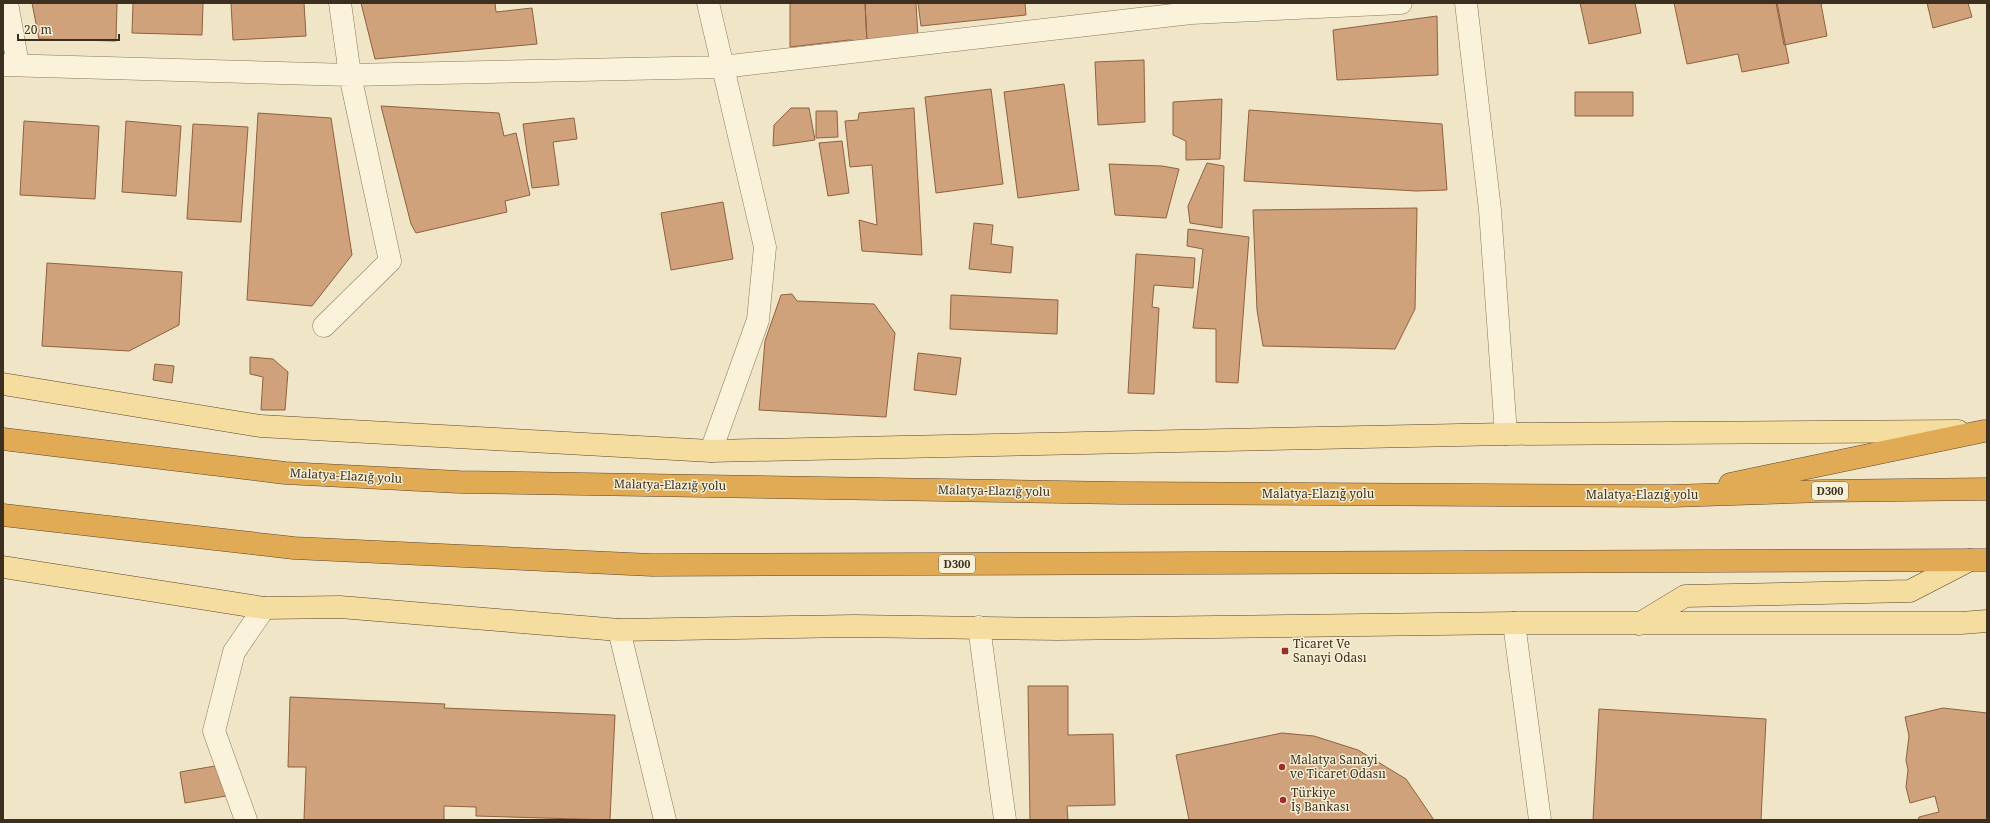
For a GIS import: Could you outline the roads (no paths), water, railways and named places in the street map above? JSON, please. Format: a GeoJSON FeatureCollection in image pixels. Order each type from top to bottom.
{"type":"FeatureCollection","features":[{"type":"Feature","properties":{"kind":"highway"},"geometry":{"type":"LineString","coordinates":[[1672,496],[1986,431]]}},
{"type":"Feature","properties":{"kind":"highway","name":"Malatya-Elazığ yolu"},"geometry":{"type":"LineString","coordinates":[[3,440],[285,473],[459,482],[1127,493],[1672,496],[1822,491],[1987,489]]}},
{"type":"Feature","properties":{"kind":"highway","name":"D300"},"geometry":{"type":"LineString","coordinates":[[3,515],[294,548],[652,565],[1978,560]]}},
{"type":"Feature","properties":{"kind":"main road"},"geometry":{"type":"LineString","coordinates":[[3,384],[260,426],[711,451],[1506,434],[1986,431]]}},
{"type":"Feature","properties":{"kind":"main road"},"geometry":{"type":"LineString","coordinates":[[3,430],[50,445]]}},
{"type":"Feature","properties":{"kind":"main road"},"geometry":{"type":"LineString","coordinates":[[3,554],[64,577]]}},
{"type":"Feature","properties":{"kind":"main road"},"geometry":{"type":"LineString","coordinates":[[1638,624],[1685,596],[1910,591],[1978,560]]}},
{"type":"Feature","properties":{"kind":"main road"},"geometry":{"type":"LineString","coordinates":[[3,567],[264,608],[340,607],[619,630],[854,626],[1058,629],[1514,623],[1953,623],[1987,621]]}},
{"type":"Feature","properties":{"kind":"street"},"geometry":{"type":"LineString","coordinates":[[7,3],[10,65],[350,75],[722,67],[1190,8],[1401,3]]}},
{"type":"Feature","properties":{"kind":"street"},"geometry":{"type":"LineString","coordinates":[[324,326],[390,262],[350,75],[340,3]]}},
{"type":"Feature","properties":{"kind":"street"},"geometry":{"type":"LineString","coordinates":[[708,3],[765,247],[758,320],[711,451]]}},
{"type":"Feature","properties":{"kind":"street"},"geometry":{"type":"LineString","coordinates":[[1466,3],[1490,210],[1506,434]]}},
{"type":"Feature","properties":{"kind":"street"},"geometry":{"type":"LineString","coordinates":[[246,820],[214,731],[234,652],[264,608]]}},
{"type":"Feature","properties":{"kind":"street"},"geometry":{"type":"LineString","coordinates":[[1514,623],[1540,820]]}},
{"type":"Feature","properties":{"kind":"street"},"geometry":{"type":"LineString","coordinates":[[979,627],[1005,820]]}},
{"type":"Feature","properties":{"kind":"street"},"geometry":{"type":"LineString","coordinates":[[619,630],[665,820]]}},
{"type":"Feature","properties":{"kind":"place","name":"Ticaret Ve Sanayi Odası"},"geometry":{"type":"Point","coordinates":[1285,651]}},
{"type":"Feature","properties":{"kind":"place","name":"Malatya Sanayi ve Ticaret Odasıı"},"geometry":{"type":"Point","coordinates":[1282,767]}},
{"type":"Feature","properties":{"kind":"place","name":"Türkiye İş Bankası"},"geometry":{"type":"Point","coordinates":[1283,800]}}]}
